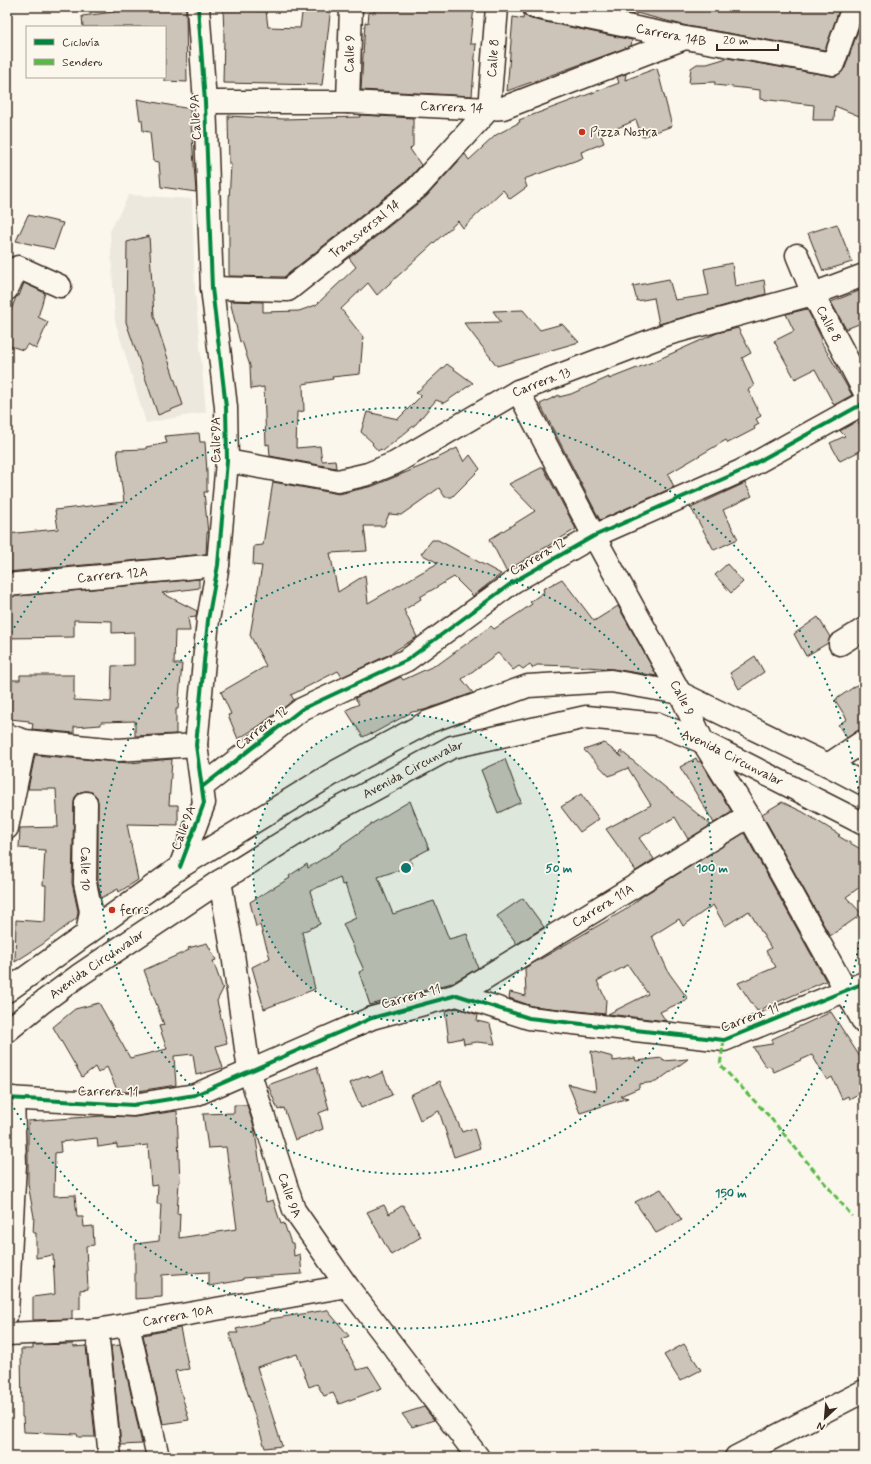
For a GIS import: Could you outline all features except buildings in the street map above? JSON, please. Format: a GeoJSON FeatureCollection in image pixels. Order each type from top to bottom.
{"type":"FeatureCollection","features":[{"type":"Feature","properties":{"kind":"street","name":"Calle 9A"},"geometry":{"type":"LineString","coordinates":[[180,868],[204,803],[196,745],[208,620],[218,565],[227,461],[226,407],[212,288],[205,102],[198,7]]}},
{"type":"Feature","properties":{"kind":"street","name":"Calle 9"},"geometry":{"type":"LineString","coordinates":[[348,102],[351,7]]}},
{"type":"Feature","properties":{"kind":"street","name":"Calle 8"},"geometry":{"type":"LineString","coordinates":[[489,109],[498,7]]}},
{"type":"Feature","properties":{"kind":"street","name":"Carrera 14B"},"geometry":{"type":"LineString","coordinates":[[534,7],[685,38],[833,64],[853,7]]}},
{"type":"Feature","properties":{"kind":"street","name":"Carrera 14"},"geometry":{"type":"LineString","coordinates":[[205,102],[348,102],[489,109],[503,108],[685,38]]}},
{"type":"Feature","properties":{"kind":"street","name":"Transversal 14"},"geometry":{"type":"LineString","coordinates":[[212,288],[288,290],[418,187],[489,109]]}},
{"type":"Feature","properties":{"kind":"street","name":"Calle 8"},"geometry":{"type":"LineString","coordinates":[[797,255],[813,294],[864,391]]}},
{"type":"Feature","properties":{"kind":"street"},"geometry":{"type":"LineString","coordinates":[[7,289],[18,267],[60,286]]}},
{"type":"Feature","properties":{"kind":"street","name":"Carrera 13"},"geometry":{"type":"LineString","coordinates":[[227,461],[338,481],[368,474],[395,463],[518,391],[668,334],[813,294],[864,275]]}},
{"type":"Feature","properties":{"kind":"street","name":"Calle 9"},"geometry":{"type":"LineString","coordinates":[[518,391],[594,536],[680,693],[703,742],[855,987],[864,1023]]}},
{"type":"Feature","properties":{"kind":"street","name":"Carrera 12"},"geometry":{"type":"LineString","coordinates":[[202,788],[302,709],[407,660],[513,582],[594,536],[741,471],[864,403]]}},
{"type":"Feature","properties":{"kind":"street","name":"Carrera 12A"},"geometry":{"type":"LineString","coordinates":[[7,586],[218,565]]}},
{"type":"Feature","properties":{"kind":"street"},"geometry":{"type":"LineString","coordinates":[[840,644],[864,629]]}},
{"type":"Feature","properties":{"kind":"street"},"geometry":{"type":"LineString","coordinates":[[7,991],[180,868],[337,771],[428,722],[528,686],[611,681],[680,693],[864,784]]}},
{"type":"Feature","properties":{"kind":"street","name":"Avenida Circunvalar"},"geometry":{"type":"LineString","coordinates":[[7,1031],[78,976],[220,881],[320,819],[452,747],[586,717],[658,724],[703,742],[864,824]]}},
{"type":"Feature","properties":{"kind":"street"},"geometry":{"type":"LineString","coordinates":[[7,828],[16,738],[118,750],[196,745]]}},
{"type":"Feature","properties":{"kind":"street"},"geometry":{"type":"LineString","coordinates":[[828,765],[864,741]]}},
{"type":"Feature","properties":{"kind":"street","name":"Calle 10"},"geometry":{"type":"LineString","coordinates":[[86,803],[85,883],[91,911],[87,934]]}},
{"type":"Feature","properties":{"kind":"street","name":"Carrera 11A"},"geometry":{"type":"LineString","coordinates":[[457,995],[749,816]]}},
{"type":"Feature","properties":{"kind":"street","name":"Calle 9A"},"geometry":{"type":"LineString","coordinates":[[220,881],[233,954],[249,1071],[294,1210],[347,1286],[478,1457]]}},
{"type":"Feature","properties":{"kind":"street","name":"Carrera 11"},"geometry":{"type":"LineString","coordinates":[[10,1098],[132,1105],[195,1095],[372,1018],[457,995],[529,1018],[724,1040],[855,987]]}},
{"type":"Feature","properties":{"kind":"street"},"geometry":{"type":"LineString","coordinates":[[7,1313],[15,1164],[10,1098]]}},
{"type":"Feature","properties":{"kind":"street","name":"Carrera 10A"},"geometry":{"type":"LineString","coordinates":[[7,1334],[97,1330],[347,1286]]}},
{"type":"Feature","properties":{"kind":"street"},"geometry":{"type":"LineString","coordinates":[[128,1325],[158,1457]]}},
{"type":"Feature","properties":{"kind":"street"},"geometry":{"type":"LineString","coordinates":[[97,1330],[110,1457]]}},
{"type":"Feature","properties":{"kind":"street"},"geometry":{"type":"LineString","coordinates":[[736,1457],[864,1391]]}},
{"type":"Feature","properties":{"kind":"shaded area"},"geometry":{"type":"Polygon","coordinates":[[[129,195],[192,199],[195,292],[206,412],[146,423],[115,321],[110,231],[129,195]]]}},
{"type":"Feature","properties":{"kind":"marked path"},"geometry":{"type":"LineString","coordinates":[[724,1040],[720,1065],[768,1115],[852,1216]]}},
{"type":"Feature","properties":{"kind":"cycle path"},"geometry":{"type":"LineString","coordinates":[[180,867],[204,803],[196,745],[208,620],[218,565],[227,461],[226,407],[212,288],[205,102],[198,7]]}},
{"type":"Feature","properties":{"kind":"cycle path"},"geometry":{"type":"LineString","coordinates":[[202,787],[302,709],[407,660],[513,582],[594,536],[741,471],[864,403]]}},
{"type":"Feature","properties":{"kind":"cycle path"},"geometry":{"type":"LineString","coordinates":[[7,1098],[133,1105],[195,1095],[372,1018],[457,995],[529,1018],[724,1040],[864,983]]}},
{"type":"Feature","properties":{"kind":"place","name":"Pizza Nostra"},"geometry":{"type":"Point","coordinates":[582,132]}},
{"type":"Feature","properties":{"kind":"place","name":"ferrs"},"geometry":{"type":"Point","coordinates":[112,910]}}]}
